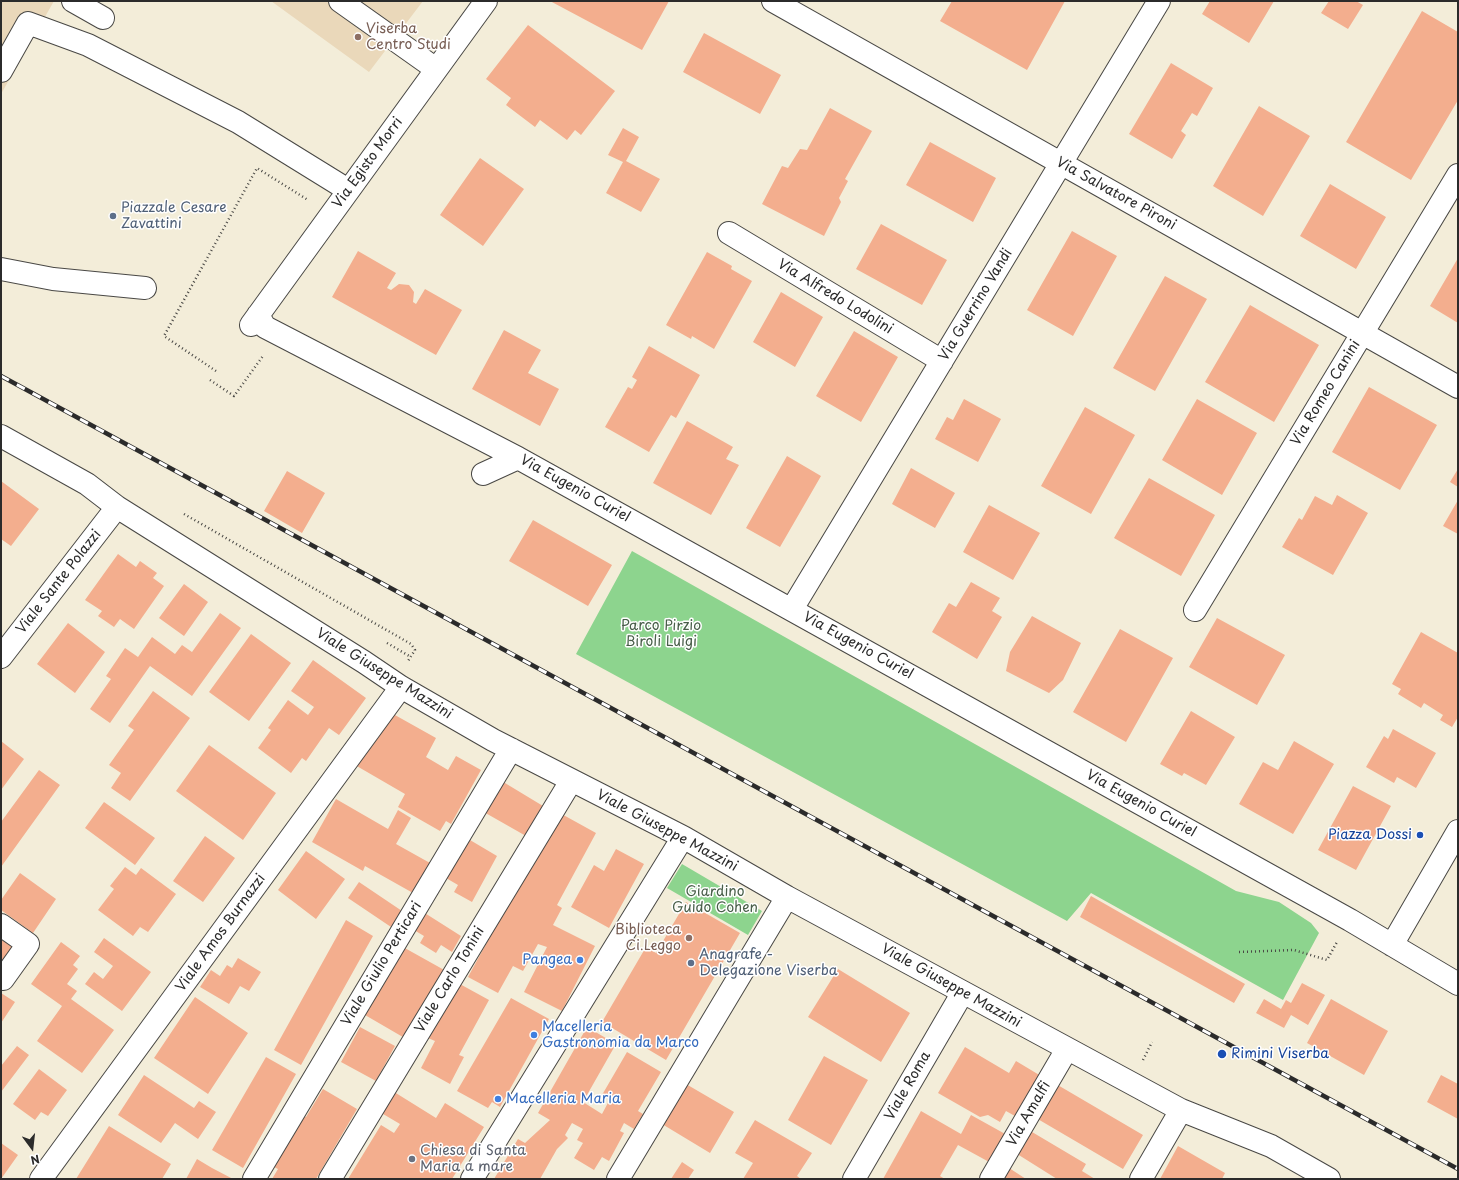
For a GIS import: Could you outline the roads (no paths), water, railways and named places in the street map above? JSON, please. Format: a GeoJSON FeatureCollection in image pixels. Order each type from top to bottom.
{"type":"FeatureCollection","features":[{"type":"Feature","properties":{"kind":"street"},"geometry":{"type":"LineString","coordinates":[[73,1],[104,18]]}},
{"type":"Feature","properties":{"kind":"street"},"geometry":{"type":"LineString","coordinates":[[340,1],[436,69]]}},
{"type":"Feature","properties":{"kind":"street","name":"Via Egisto Morri"},"geometry":{"type":"LineString","coordinates":[[254,320],[486,1]]}},
{"type":"Feature","properties":{"kind":"street","name":"Via Salvatore Pironi"},"geometry":{"type":"LineString","coordinates":[[773,1],[1458,387]]}},
{"type":"Feature","properties":{"kind":"street","name":"Via Guerrino Vandi"},"geometry":{"type":"LineString","coordinates":[[792,609],[1159,1]]}},
{"type":"Feature","properties":{"kind":"street"},"geometry":{"type":"LineString","coordinates":[[1,71],[28,23],[88,45],[238,122],[348,190]]}},
{"type":"Feature","properties":{"kind":"street","name":"Via Romeo Canini"},"geometry":{"type":"LineString","coordinates":[[1195,610],[1458,176]]}},
{"type":"Feature","properties":{"kind":"street","name":"Via Alfredo Lodolini"},"geometry":{"type":"LineString","coordinates":[[729,233],[942,361]]}},
{"type":"Feature","properties":{"kind":"street"},"geometry":{"type":"LineString","coordinates":[[1,269],[53,280],[146,288]]}},
{"type":"Feature","properties":{"kind":"street","name":"Via Eugenio Curiel"},"geometry":{"type":"LineString","coordinates":[[254,320],[518,458],[792,609],[1350,920],[1458,984]]}},
{"type":"Feature","properties":{"kind":"street","name":"Viale Giuseppe Mazzini"},"geometry":{"type":"LineString","coordinates":[[1,436],[87,484],[117,507],[358,658],[396,684],[511,749],[683,837],[787,897],[1181,1110],[1271,1146],[1329,1179]]}},
{"type":"Feature","properties":{"kind":"street","name":"Viale Giuseppe Mazzini"},"geometry":{"type":"LineString","coordinates":[[1,453],[19,462],[87,484]]}},
{"type":"Feature","properties":{"kind":"street"},"geometry":{"type":"LineString","coordinates":[[483,474],[518,458]]}},
{"type":"Feature","properties":{"kind":"street","name":"Viale Sante Polazzi"},"geometry":{"type":"LineString","coordinates":[[1,657],[117,507]]}},
{"type":"Feature","properties":{"kind":"street","name":"Viale Amos Burnazzi"},"geometry":{"type":"LineString","coordinates":[[41,1179],[396,684]]}},
{"type":"Feature","properties":{"kind":"street","name":"Viale Giulio Perticari"},"geometry":{"type":"LineString","coordinates":[[254,1179],[511,749]]}},
{"type":"Feature","properties":{"kind":"street","name":"Viale Carlo Tonini"},"geometry":{"type":"LineString","coordinates":[[330,1179],[571,780]]}},
{"type":"Feature","properties":{"kind":"street"},"geometry":{"type":"LineString","coordinates":[[1392,945],[1458,831]]}},
{"type":"Feature","properties":{"kind":"street"},"geometry":{"type":"LineString","coordinates":[[472,1179],[683,837]]}},
{"type":"Feature","properties":{"kind":"street"},"geometry":{"type":"LineString","coordinates":[[618,1179],[787,897]]}},
{"type":"Feature","properties":{"kind":"street"},"geometry":{"type":"LineString","coordinates":[[1,925],[28,944],[3,979]]}},
{"type":"Feature","properties":{"kind":"street","name":"Viale Roma"},"geometry":{"type":"LineString","coordinates":[[854,1179],[963,992]]}},
{"type":"Feature","properties":{"kind":"street","name":"Via Amalfi"},"geometry":{"type":"LineString","coordinates":[[991,1179],[1067,1049]]}},
{"type":"Feature","properties":{"kind":"street"},"geometry":{"type":"LineString","coordinates":[[1141,1179],[1181,1110]]}},
{"type":"Feature","properties":{"kind":"railway"},"geometry":{"type":"LineString","coordinates":[[1,376],[1458,1169]]}},
{"type":"Feature","properties":{"kind":"place","name":"Viserba Centro Studi"},"geometry":{"type":"Point","coordinates":[358,37]}},
{"type":"Feature","properties":{"kind":"place","name":"Piazzale Cesare Zavattini"},"geometry":{"type":"Point","coordinates":[113,216]}},
{"type":"Feature","properties":{"kind":"place","name":"Piazza Dossi"},"geometry":{"type":"Point","coordinates":[1420,835]}},
{"type":"Feature","properties":{"kind":"place","name":"Biblioteca Ci.Leggo"},"geometry":{"type":"Point","coordinates":[689,938]}},
{"type":"Feature","properties":{"kind":"place","name":"Pangea"},"geometry":{"type":"Point","coordinates":[580,960]}},
{"type":"Feature","properties":{"kind":"place","name":"Anagrafe - Delegazione Viserba"},"geometry":{"type":"Point","coordinates":[691,963]}},
{"type":"Feature","properties":{"kind":"place","name":"Macelleria Gastronomia da Marco"},"geometry":{"type":"Point","coordinates":[534,1035]}},
{"type":"Feature","properties":{"kind":"place","name":"Rimini Viserba"},"geometry":{"type":"Point","coordinates":[1222,1054]}},
{"type":"Feature","properties":{"kind":"place","name":"Macelleria Maria"},"geometry":{"type":"Point","coordinates":[498,1099]}},
{"type":"Feature","properties":{"kind":"place","name":"Chiesa di Santa Maria a mare"},"geometry":{"type":"Point","coordinates":[412,1159]}},
{"type":"Feature","properties":{"kind":"park label","name":"Parco Pirzio Biroli Luigi"},"geometry":{"type":"Point","coordinates":[661,634]}},
{"type":"Feature","properties":{"kind":"park label","name":"Giardino Guido Cohen"},"geometry":{"type":"Point","coordinates":[715,900]}}]}
